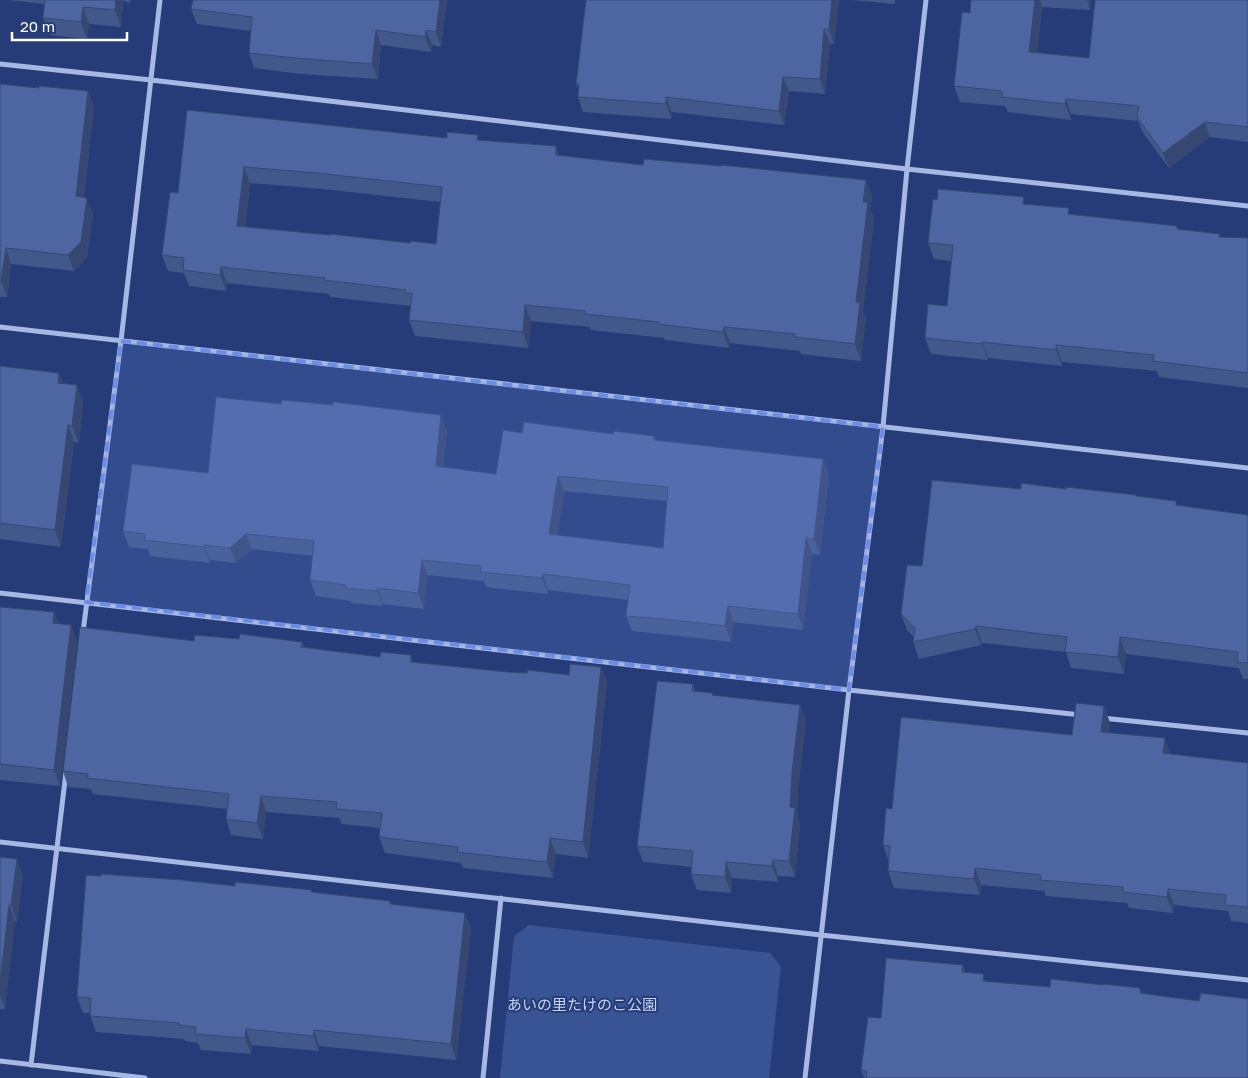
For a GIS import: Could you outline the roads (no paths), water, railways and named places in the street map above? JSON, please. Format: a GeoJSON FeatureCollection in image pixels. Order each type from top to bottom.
{"type":"FeatureCollection","features":[{"type":"Feature","properties":{"kind":"street"},"geometry":{"type":"LineString","coordinates":[[81,642],[121,341],[160,0]]}},
{"type":"Feature","properties":{"kind":"street"},"geometry":{"type":"LineString","coordinates":[[805,1078],[849,690],[883,427],[907,169],[926,0]]}},
{"type":"Feature","properties":{"kind":"street"},"geometry":{"type":"LineString","coordinates":[[0,64],[907,169],[1248,206]]}},
{"type":"Feature","properties":{"kind":"street"},"geometry":{"type":"LineString","coordinates":[[0,327],[1248,468]]}},
{"type":"Feature","properties":{"kind":"street"},"geometry":{"type":"LineString","coordinates":[[0,593],[1083,716]]}},
{"type":"Feature","properties":{"kind":"street"},"geometry":{"type":"LineString","coordinates":[[1092,716],[1248,734]]}},
{"type":"Feature","properties":{"kind":"street"},"geometry":{"type":"LineString","coordinates":[[31,1065],[66,770]]}},
{"type":"Feature","properties":{"kind":"street"},"geometry":{"type":"LineString","coordinates":[[0,842],[822,935],[1248,980]]}},
{"type":"Feature","properties":{"kind":"street"},"geometry":{"type":"LineString","coordinates":[[483,1078],[501,898]]}},
{"type":"Feature","properties":{"kind":"street"},"geometry":{"type":"LineString","coordinates":[[0,1061],[145,1078]]}},
{"type":"Feature","properties":{"kind":"park label","name":"あいの里たけのこ公園"},"geometry":{"type":"Point","coordinates":[582,1005]}}]}
